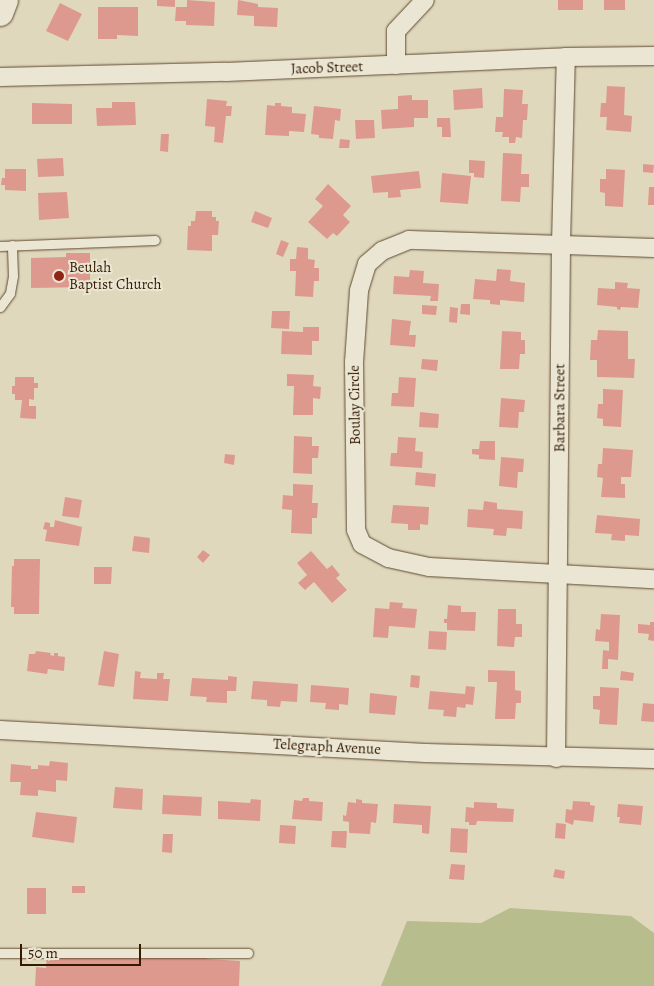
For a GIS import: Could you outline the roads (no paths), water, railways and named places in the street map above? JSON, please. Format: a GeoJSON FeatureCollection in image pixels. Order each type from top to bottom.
{"type":"FeatureCollection","features":[{"type":"Feature","properties":{"kind":"main road"},"geometry":{"type":"LineString","coordinates":[[0,13],[6,0]]}},
{"type":"Feature","properties":{"kind":"street"},"geometry":{"type":"LineString","coordinates":[[396,65],[396,31],[425,0]]}},
{"type":"Feature","properties":{"kind":"street","name":"Jacob Street"},"geometry":{"type":"LineString","coordinates":[[0,77],[654,56]]}},
{"type":"Feature","properties":{"kind":"street","name":"Barbara Street"},"geometry":{"type":"LineString","coordinates":[[556,758],[561,243],[566,58]]}},
{"type":"Feature","properties":{"kind":"street","name":"Boulay Circle"},"geometry":{"type":"LineString","coordinates":[[654,248],[561,243],[409,240],[382,251],[367,264],[359,291],[354,362],[356,530],[362,544],[388,558],[429,567],[654,579]]}},
{"type":"Feature","properties":{"kind":"street","name":"Telegraph Avenue"},"geometry":{"type":"LineString","coordinates":[[0,730],[424,753],[654,760]]}},
{"type":"Feature","properties":{"kind":"lane"},"geometry":{"type":"LineString","coordinates":[[0,246],[155,240]]}},
{"type":"Feature","properties":{"kind":"lane"},"geometry":{"type":"LineString","coordinates":[[0,307],[10,293],[13,276],[12,245]]}},
{"type":"Feature","properties":{"kind":"lane"},"geometry":{"type":"LineString","coordinates":[[0,953],[248,953]]}},
{"type":"Feature","properties":{"kind":"place","name":"Beulah Baptist Church"},"geometry":{"type":"Point","coordinates":[59,276]}}]}
